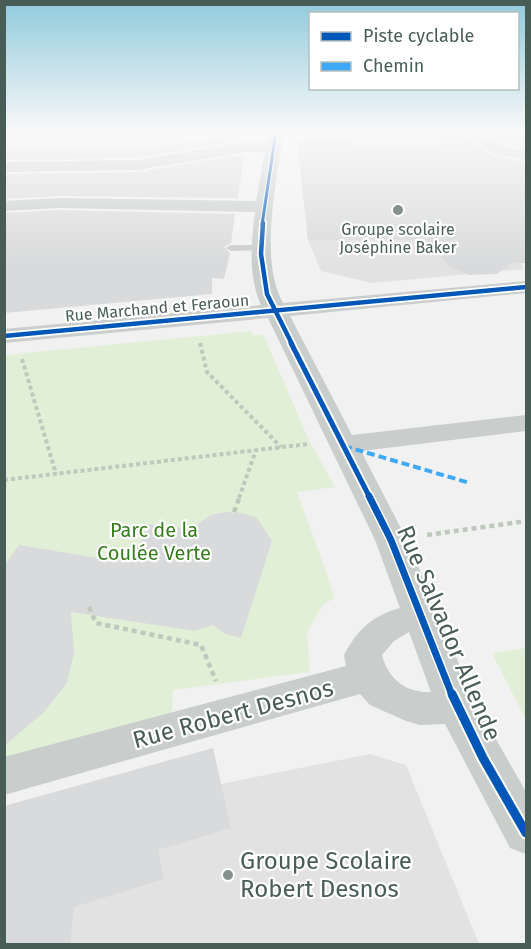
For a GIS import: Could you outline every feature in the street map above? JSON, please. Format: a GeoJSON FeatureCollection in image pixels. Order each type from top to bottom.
{"type":"FeatureCollection","features":[{"type":"Feature","properties":{"kind":"street"},"geometry":{"type":"LineString","coordinates":[[59,203],[77,175]]}},
{"type":"Feature","properties":{"kind":"street","name":"Rue Salvador Allende"},"geometry":{"type":"LineString","coordinates":[[270,175],[260,248],[262,276],[267,294],[391,540],[457,707],[483,758],[526,832]]}},
{"type":"Feature","properties":{"kind":"street"},"geometry":{"type":"LineString","coordinates":[[4,206],[59,203],[266,207]]}},
{"type":"Feature","properties":{"kind":"street"},"geometry":{"type":"LineString","coordinates":[[515,288],[526,310]]}},
{"type":"Feature","properties":{"kind":"street","name":"Rue Marchand et Feraoun"},"geometry":{"type":"LineString","coordinates":[[13,335],[515,288]]}},
{"type":"Feature","properties":{"kind":"street"},"geometry":{"type":"LineString","coordinates":[[340,442],[526,423]]}},
{"type":"Feature","properties":{"kind":"street"},"geometry":{"type":"LineString","coordinates":[[422,615],[392,622],[373,636],[363,655],[368,676],[384,694],[420,709],[457,707]]}},
{"type":"Feature","properties":{"kind":"street","name":"Rue Robert Desnos"},"geometry":{"type":"LineString","coordinates":[[4,776],[368,676]]}},
{"type":"Feature","properties":{"kind":"lane"},"geometry":{"type":"LineString","coordinates":[[231,248],[260,248]]}},
{"type":"Feature","properties":{"kind":"path"},"geometry":{"type":"LineString","coordinates":[[13,335],[56,474]]}},
{"type":"Feature","properties":{"kind":"path"},"geometry":{"type":"LineString","coordinates":[[198,336],[207,372],[281,447]]}},
{"type":"Feature","properties":{"kind":"path"},"geometry":{"type":"LineString","coordinates":[[4,480],[340,442]]}},
{"type":"Feature","properties":{"kind":"path"},"geometry":{"type":"LineString","coordinates":[[234,512],[256,450]]}},
{"type":"Feature","properties":{"kind":"path"},"geometry":{"type":"LineString","coordinates":[[391,540],[526,521]]}},
{"type":"Feature","properties":{"kind":"path"},"geometry":{"type":"LineString","coordinates":[[89,607],[96,623],[201,645],[229,715]]}},
{"type":"Feature","properties":{"kind":"shaded area","name":"Groupe scolaire Joséphine Baker"},"geometry":{"type":"Polygon","coordinates":[[[301,175],[472,175],[524,269],[372,283],[321,271],[308,240],[301,175]]]}},
{"type":"Feature","properties":{"kind":"shaded area","name":"Groupe Scolaire Robert Desnos"},"geometry":{"type":"Polygon","coordinates":[[[213,748],[221,784],[370,754],[406,765],[479,944],[5,944],[213,748]]]}},
{"type":"Feature","properties":{"kind":"green space","name":"Parc de la Coulée Verte"},"geometry":{"type":"Polygon","coordinates":[[[251,331],[254,336],[263,334],[309,440],[335,487],[297,492],[334,598],[322,606],[307,633],[310,672],[173,690],[172,719],[5,761],[5,355],[251,331]]]}},
{"type":"Feature","properties":{"kind":"green space"},"geometry":{"type":"Polygon","coordinates":[[[526,648],[526,720],[492,653],[526,648]]]}},
{"type":"Feature","properties":{"kind":"building"},"geometry":{"type":"Polygon","coordinates":[[[4,175],[241,175],[238,198],[59,196],[4,199],[4,175]]]}},
{"type":"Feature","properties":{"kind":"building"},"geometry":{"type":"Polygon","coordinates":[[[301,175],[526,175],[526,263],[511,263],[497,274],[469,275],[449,266],[426,240],[308,240],[301,175]]]}},
{"type":"Feature","properties":{"kind":"building"},"geometry":{"type":"Polygon","coordinates":[[[59,210],[235,214],[231,243],[224,247],[230,253],[224,279],[212,278],[212,294],[4,313],[4,213],[59,210]]]}},
{"type":"Feature","properties":{"kind":"building"},"geometry":{"type":"Polygon","coordinates":[[[226,512],[242,513],[257,518],[272,541],[241,638],[225,634],[213,625],[195,631],[71,612],[74,653],[67,683],[43,713],[4,746],[4,566],[19,545],[104,559],[135,553],[149,524],[190,529],[211,515],[226,512]]]}},
{"type":"Feature","properties":{"kind":"building"},"geometry":{"type":"Polygon","coordinates":[[[213,748],[231,828],[158,850],[164,879],[74,907],[70,945],[4,945],[4,806],[213,748]]]}},
{"type":"Feature","properties":{"kind":"marked path"},"geometry":{"type":"LineString","coordinates":[[344,446],[470,483]]}},
{"type":"Feature","properties":{"kind":"cycle path"},"geometry":{"type":"LineString","coordinates":[[269,175],[261,254],[267,294],[391,540],[457,707],[526,833]]}},
{"type":"Feature","properties":{"kind":"cycle path"},"geometry":{"type":"LineString","coordinates":[[4,336],[526,287]]}},
{"type":"Feature","properties":{"kind":"place","name":"Groupe scolaire Joséphine Baker"},"geometry":{"type":"Point","coordinates":[398,210]}},
{"type":"Feature","properties":{"kind":"place","name":"Groupe Scolaire Robert Desnos"},"geometry":{"type":"Point","coordinates":[228,875]}}]}
